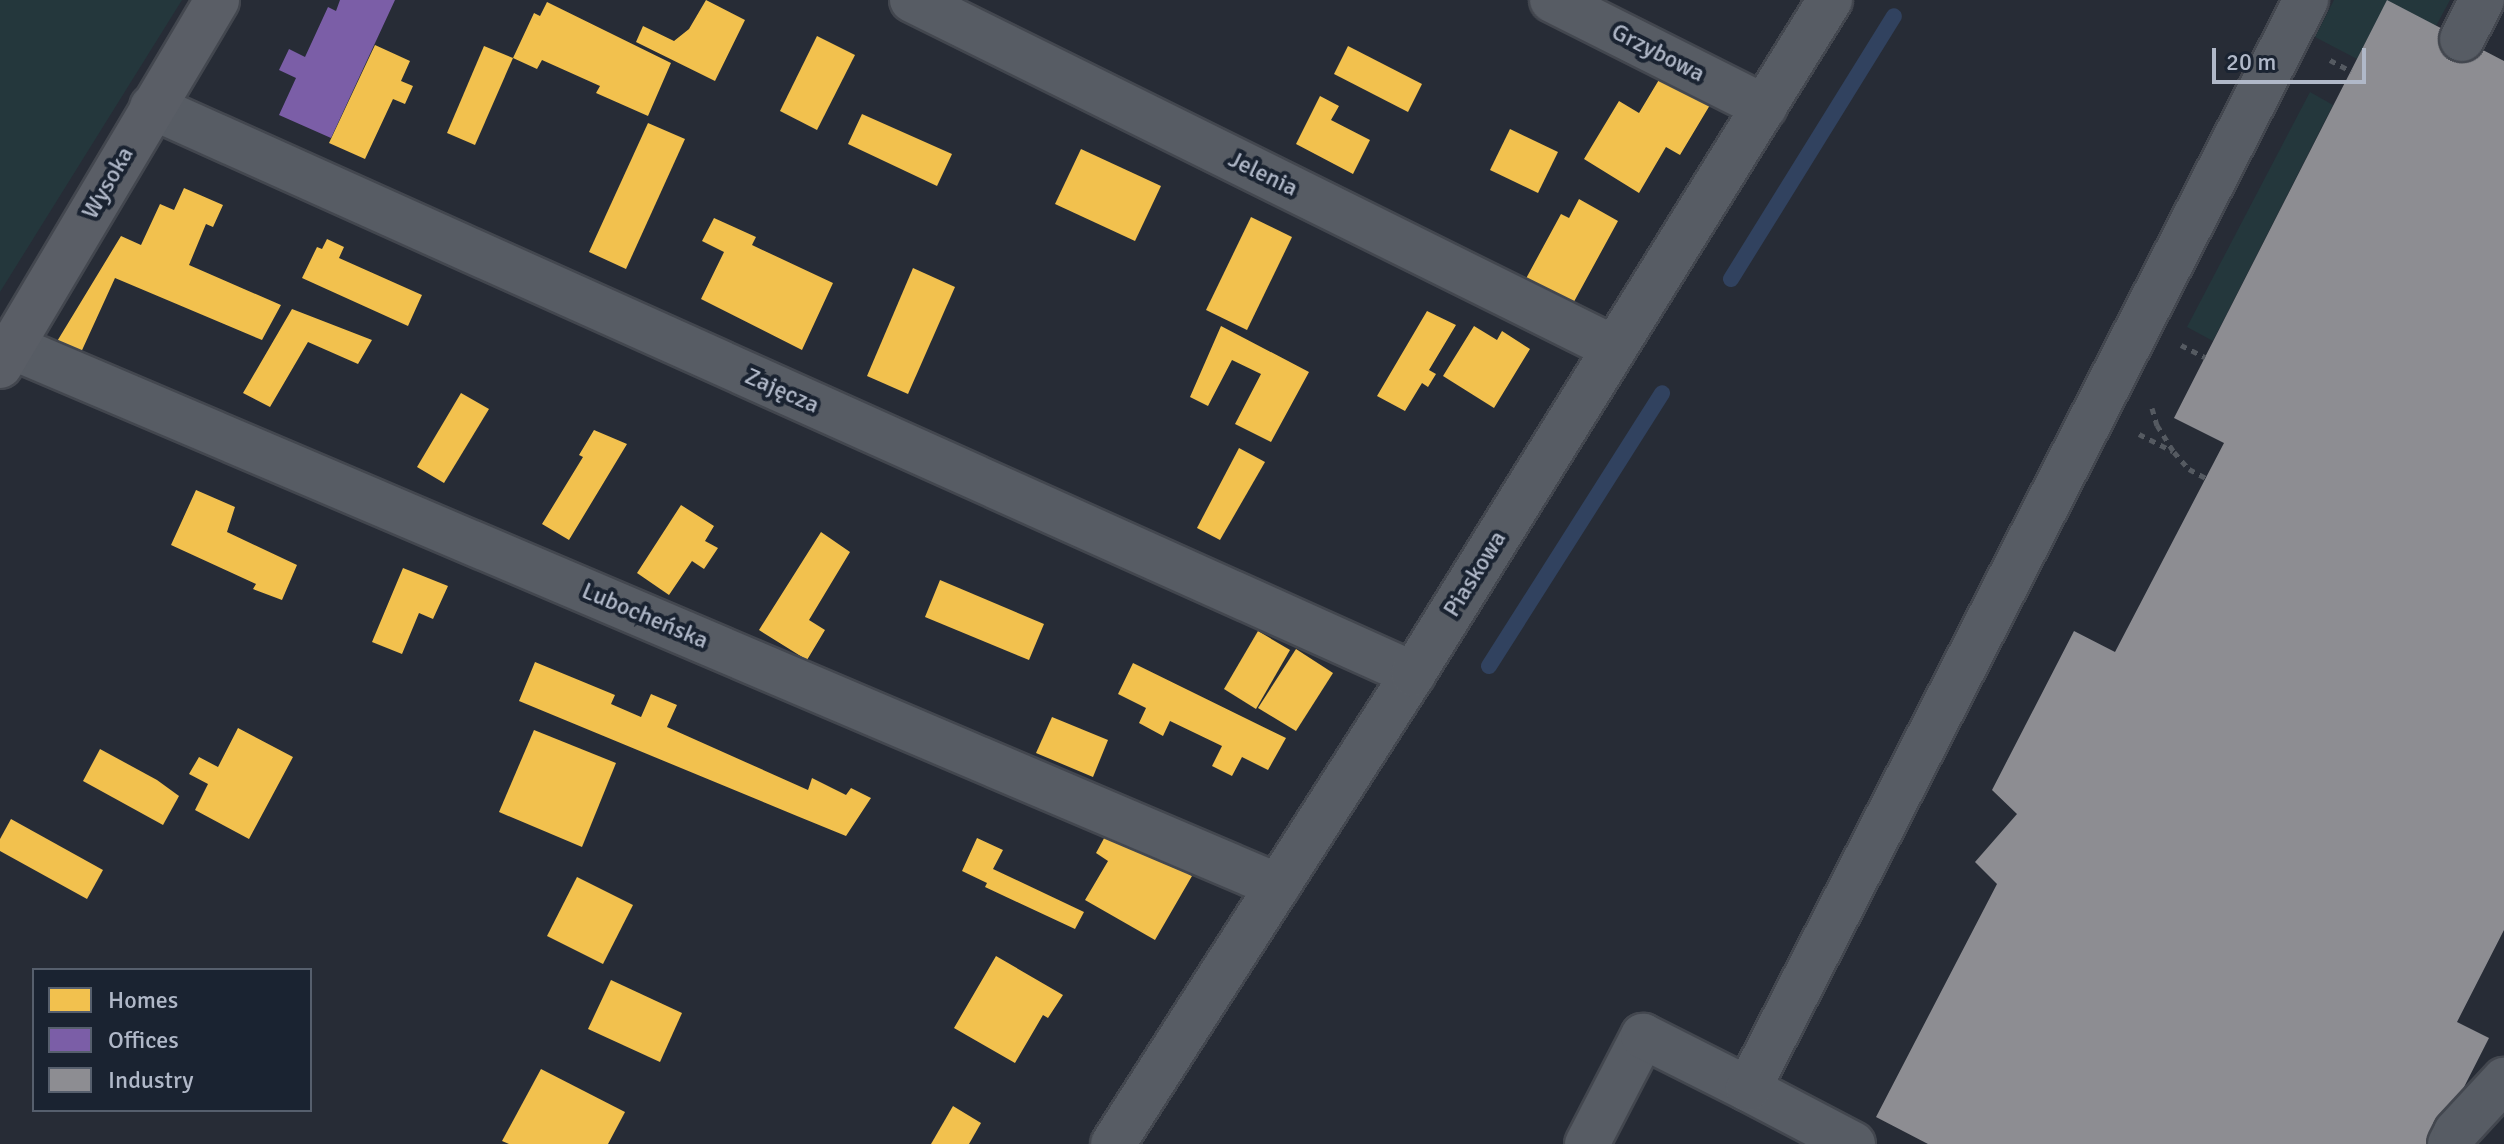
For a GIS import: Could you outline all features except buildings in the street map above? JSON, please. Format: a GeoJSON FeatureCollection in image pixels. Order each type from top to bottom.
{"type":"FeatureCollection","features":[{"type":"Feature","properties":{"kind":"main road","name":"Wysoka"},"geometry":{"type":"LineString","coordinates":[[6,356],[217,0]]}},
{"type":"Feature","properties":{"kind":"street","name":"Jelenia"},"geometry":{"type":"LineString","coordinates":[[912,0],[1614,348]]}},
{"type":"Feature","properties":{"kind":"street","name":"Grzybowa"},"geometry":{"type":"LineString","coordinates":[[1552,0],[1765,107]]}},
{"type":"Feature","properties":{"kind":"street","name":"Piaskowa"},"geometry":{"type":"LineString","coordinates":[[1113,1144],[1413,674],[1830,0]]}},
{"type":"Feature","properties":{"kind":"street"},"geometry":{"type":"LineString","coordinates":[[1748,1089],[2306,0]]}},
{"type":"Feature","properties":{"kind":"street"},"geometry":{"type":"LineString","coordinates":[[2462,39],[2482,0]]}},
{"type":"Feature","properties":{"kind":"street","name":"Zajęcza"},"geometry":{"type":"LineString","coordinates":[[152,107],[1413,674]]}},
{"type":"Feature","properties":{"kind":"street","name":"Lubocheńska"},"geometry":{"type":"LineString","coordinates":[[6,356],[1278,886]]}},
{"type":"Feature","properties":{"kind":"street"},"geometry":{"type":"LineString","coordinates":[[1587,1144],[1643,1036],[1853,1144]]}},
{"type":"Feature","properties":{"kind":"street"},"geometry":{"type":"LineString","coordinates":[[2450,1144],[2456,1132],[2504,1080]]}},
{"type":"Feature","properties":{"kind":"path"},"geometry":{"type":"LineString","coordinates":[[2320,55],[2351,71]]}},
{"type":"Feature","properties":{"kind":"path"},"geometry":{"type":"LineString","coordinates":[[2169,339],[2205,357]]}},
{"type":"Feature","properties":{"kind":"green space"},"geometry":{"type":"Polygon","coordinates":[[[0,0],[182,0],[0,292],[0,0]]]}},
{"type":"Feature","properties":{"kind":"green space"},"geometry":{"type":"Polygon","coordinates":[[[2334,0],[2450,0],[2436,26],[2387,1],[2357,59],[2315,37],[2334,0]]]}},
{"type":"Feature","properties":{"kind":"green space"},"geometry":{"type":"Polygon","coordinates":[[[2310,92],[2333,105],[2213,341],[2187,327],[2310,92]]]}},
{"type":"Feature","properties":{"kind":"waterway"},"geometry":{"type":"LineString","coordinates":[[1731,279],[1894,16]]}},
{"type":"Feature","properties":{"kind":"waterway"},"geometry":{"type":"LineString","coordinates":[[1489,666],[1662,393]]}}]}
